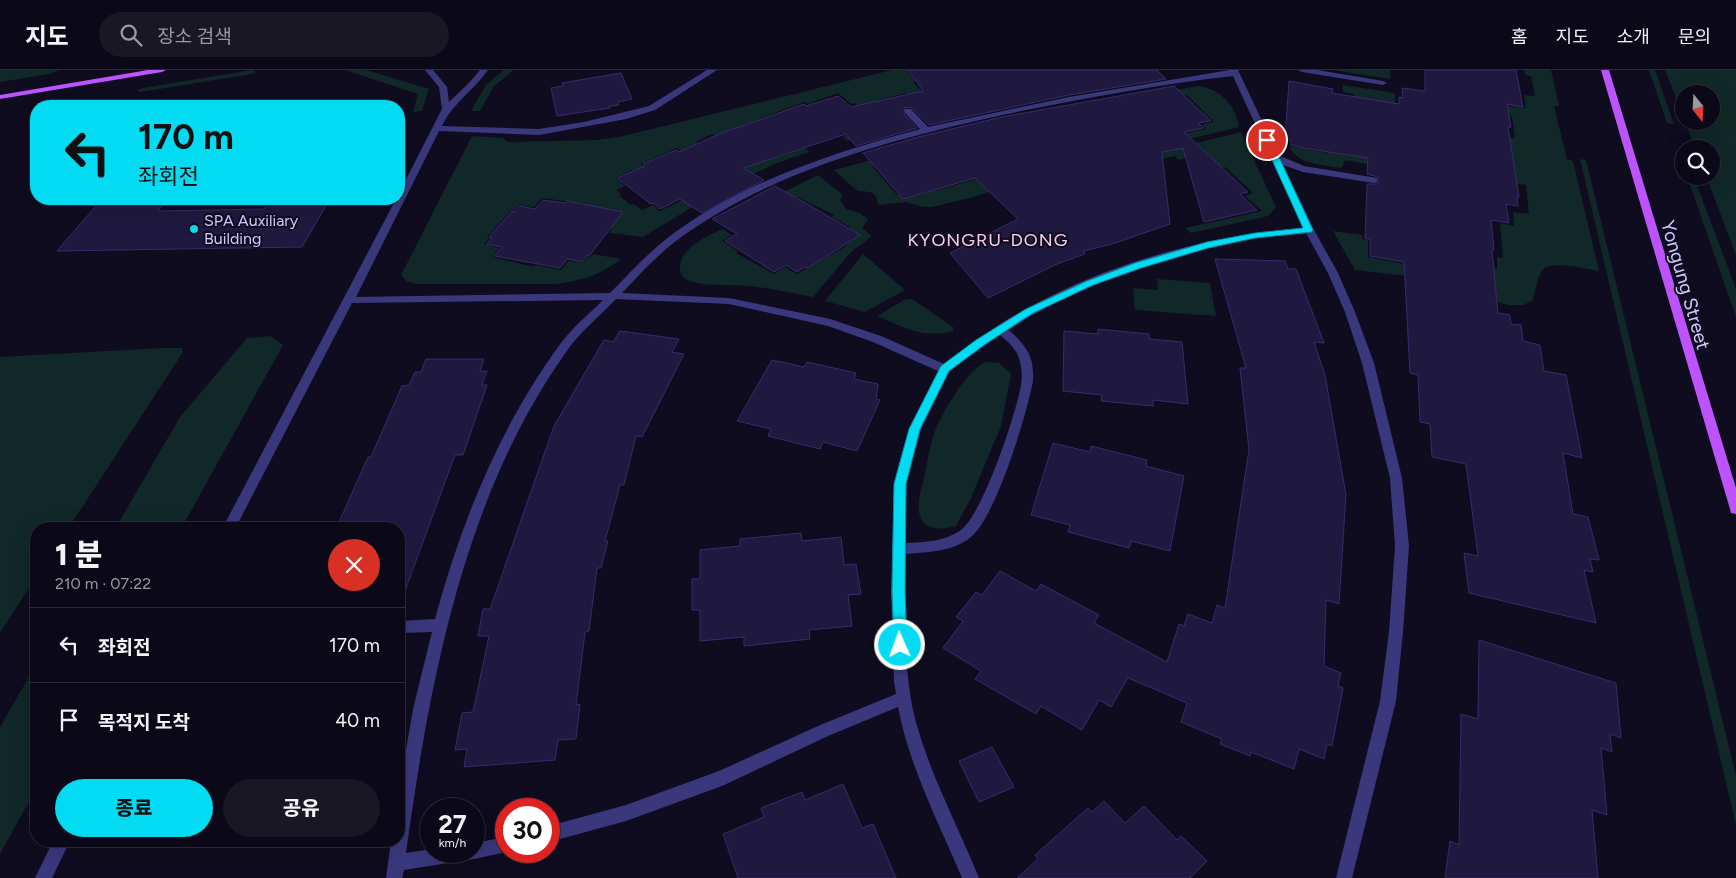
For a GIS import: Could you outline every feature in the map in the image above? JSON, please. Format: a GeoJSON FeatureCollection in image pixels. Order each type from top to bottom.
{"type":"FeatureCollection","features":[{"type":"Feature","properties":{"kind":"main road"},"geometry":{"type":"LineString","coordinates":[[0,97],[162,70]]}},
{"type":"Feature","properties":{"kind":"main road","name":"Yongung Street"},"geometry":{"type":"LineString","coordinates":[[1605,70],[1736,509]]}},
{"type":"Feature","properties":{"kind":"street"},"geometry":{"type":"LineString","coordinates":[[429,70],[443,87],[446,108]]}},
{"type":"Feature","properties":{"kind":"street"},"geometry":{"type":"LineString","coordinates":[[405,191],[446,108],[471,86],[484,70]]}},
{"type":"Feature","properties":{"kind":"street"},"geometry":{"type":"LineString","coordinates":[[437,128],[538,132],[584,125],[652,108],[713,70]]}},
{"type":"Feature","properties":{"kind":"street"},"geometry":{"type":"LineString","coordinates":[[1302,70],[1383,83]]}},
{"type":"Feature","properties":{"kind":"street"},"geometry":{"type":"LineString","coordinates":[[405,808],[421,708],[442,625],[455,575],[488,484],[518,420],[567,343],[614,296],[646,260],[678,235],[754,190],[804,167],[851,151],[926,130],[1101,94],[1235,71],[1309,230],[1333,273],[1368,363],[1396,478],[1402,546],[1396,632],[1388,701],[1344,878]]}},
{"type":"Feature","properties":{"kind":"street"},"geometry":{"type":"LineString","coordinates":[[908,111],[926,130]]}},
{"type":"Feature","properties":{"kind":"street"},"geometry":{"type":"LineString","coordinates":[[1275,157],[1292,166],[1303,169],[1374,180]]}},
{"type":"Feature","properties":{"kind":"street"},"geometry":{"type":"LineString","coordinates":[[232,522],[398,205]]}},
{"type":"Feature","properties":{"kind":"street"},"geometry":{"type":"LineString","coordinates":[[972,878],[930,782],[910,729],[901,681],[899,609],[900,484],[915,429],[945,369],[1030,311],[1090,283],[1138,266],[1216,243],[1255,235],[1309,230]]}},
{"type":"Feature","properties":{"kind":"street"},"geometry":{"type":"LineString","coordinates":[[349,300],[614,296],[729,301],[830,323],[868,336],[945,369]]}},
{"type":"Feature","properties":{"kind":"street"},"geometry":{"type":"LineString","coordinates":[[900,549],[940,546],[966,533],[980,514],[1002,467],[1027,384],[1026,361],[1014,340],[1000,330]]}},
{"type":"Feature","properties":{"kind":"street"},"geometry":{"type":"LineString","coordinates":[[405,627],[442,625]]}},
{"type":"Feature","properties":{"kind":"street"},"geometry":{"type":"LineString","coordinates":[[560,831],[626,813],[722,778],[822,731],[904,698]]}},
{"type":"Feature","properties":{"kind":"street"},"geometry":{"type":"LineString","coordinates":[[42,878],[59,847]]}},
{"type":"Feature","properties":{"kind":"street"},"geometry":{"type":"LineString","coordinates":[[399,847],[395,870],[423,863]]}},
{"type":"Feature","properties":{"kind":"green space"},"geometry":{"type":"Polygon","coordinates":[[[0,70],[60,70],[49,74],[0,82],[0,70]]]}},
{"type":"Feature","properties":{"kind":"green space"},"geometry":{"type":"Polygon","coordinates":[[[252,70],[256,72],[141,92],[137,91],[142,88],[252,70]]]}},
{"type":"Feature","properties":{"kind":"green space"},"geometry":{"type":"Polygon","coordinates":[[[345,70],[366,70],[429,89],[422,111],[413,112],[418,94],[345,70]]]}},
{"type":"Feature","properties":{"kind":"green space"},"geometry":{"type":"Polygon","coordinates":[[[504,70],[514,70],[494,86],[480,111],[471,111],[486,85],[504,70]]]}},
{"type":"Feature","properties":{"kind":"green space"},"geometry":{"type":"Polygon","coordinates":[[[892,70],[915,70],[908,72],[915,81],[913,82],[921,91],[924,91],[932,118],[906,93],[878,100],[901,125],[847,141],[843,137],[868,128],[868,114],[855,103],[851,104],[838,93],[807,104],[804,102],[743,125],[782,156],[805,148],[809,152],[777,163],[749,176],[725,143],[712,134],[696,142],[700,145],[683,153],[677,148],[641,164],[646,169],[636,174],[632,170],[615,178],[625,186],[616,190],[621,194],[620,196],[630,205],[634,204],[642,210],[653,205],[660,211],[691,196],[699,203],[643,237],[609,233],[612,228],[586,206],[587,204],[542,198],[534,207],[519,205],[514,211],[511,210],[487,237],[490,238],[484,244],[499,248],[492,257],[534,267],[536,265],[561,270],[568,261],[582,263],[588,256],[591,257],[593,254],[621,259],[598,273],[582,279],[555,284],[417,284],[406,281],[401,275],[472,136],[503,138],[507,142],[597,140],[619,137],[892,70]]]}},
{"type":"Feature","properties":{"kind":"green space"},"geometry":{"type":"Polygon","coordinates":[[[1333,70],[1390,70],[1390,79],[1333,70]]]}},
{"type":"Feature","properties":{"kind":"green space"},"geometry":{"type":"Polygon","coordinates":[[[1524,70],[1551,70],[1559,106],[1554,106],[1567,159],[1573,161],[1599,271],[1560,265],[1546,267],[1538,278],[1532,301],[1523,305],[1508,305],[1416,277],[1355,270],[1333,231],[1362,235],[1362,239],[1368,240],[1368,257],[1486,280],[1485,266],[1497,269],[1497,257],[1503,258],[1500,223],[1514,226],[1513,212],[1529,214],[1526,185],[1395,169],[1345,160],[1342,168],[1320,165],[1304,161],[1289,146],[1351,156],[1354,94],[1343,92],[1343,85],[1395,93],[1396,132],[1515,138],[1512,116],[1505,114],[1504,105],[1526,108],[1524,95],[1535,96],[1531,76],[1525,75],[1524,70]]]}},
{"type":"Feature","properties":{"kind":"green space"},"geometry":{"type":"Polygon","coordinates":[[[1649,70],[1655,70],[1674,124],[1667,123],[1649,70]]]}},
{"type":"Feature","properties":{"kind":"green space"},"geometry":{"type":"Polygon","coordinates":[[[1665,70],[1736,70],[1736,255],[1709,185],[1720,185],[1720,140],[1692,140],[1688,130],[1720,130],[1720,85],[1675,85],[1675,95],[1665,70]]]}},
{"type":"Feature","properties":{"kind":"green space"},"geometry":{"type":"Polygon","coordinates":[[[1199,86],[1214,91],[1226,99],[1234,111],[1239,127],[1085,164],[932,207],[923,207],[906,202],[878,205],[875,195],[855,189],[834,170],[879,158],[883,163],[872,166],[897,195],[910,192],[915,196],[1014,169],[1206,129],[1202,124],[1214,122],[1187,95],[1176,97],[1155,93],[1199,86]]]}},
{"type":"Feature","properties":{"kind":"green space"},"geometry":{"type":"Polygon","coordinates":[[[1241,132],[1276,207],[1268,216],[1191,233],[1185,228],[1262,211],[1245,196],[1253,193],[1225,167],[1217,169],[1202,154],[1178,160],[1175,156],[1150,162],[1093,168],[1241,132]]]}},
{"type":"Feature","properties":{"kind":"green space"},"geometry":{"type":"Polygon","coordinates":[[[1580,159],[1586,160],[1736,776],[1736,825],[1580,159]]]}},
{"type":"Feature","properties":{"kind":"green space"},"geometry":{"type":"Polygon","coordinates":[[[818,175],[843,195],[840,200],[846,209],[860,213],[868,219],[862,228],[872,236],[851,252],[813,297],[742,285],[701,284],[688,280],[682,275],[680,271],[681,262],[689,249],[722,229],[732,235],[722,241],[738,251],[736,253],[774,274],[785,267],[797,274],[846,246],[850,241],[839,235],[850,227],[832,217],[834,215],[797,197],[786,204],[773,197],[818,175]]]}},
{"type":"Feature","properties":{"kind":"green space"},"geometry":{"type":"Polygon","coordinates":[[[1690,185],[1697,185],[1736,289],[1736,317],[1690,185]]]}},
{"type":"Feature","properties":{"kind":"green space"},"geometry":{"type":"Polygon","coordinates":[[[863,254],[905,290],[865,312],[825,301],[863,254]]]}},
{"type":"Feature","properties":{"kind":"green space"},"geometry":{"type":"Polygon","coordinates":[[[1157,279],[1210,283],[1216,316],[1135,310],[1133,288],[1158,290],[1157,279]]]}},
{"type":"Feature","properties":{"kind":"green space"},"geometry":{"type":"Polygon","coordinates":[[[912,299],[953,327],[954,331],[932,334],[923,333],[877,316],[904,300],[912,299]]]}},
{"type":"Feature","properties":{"kind":"green space"},"geometry":{"type":"Polygon","coordinates":[[[270,336],[283,345],[185,522],[119,522],[180,417],[247,338],[270,336]]]}},
{"type":"Feature","properties":{"kind":"green space"},"geometry":{"type":"Polygon","coordinates":[[[162,348],[182,348],[183,352],[73,522],[30,522],[30,586],[0,633],[0,357],[162,348]]]}},
{"type":"Feature","properties":{"kind":"green space"},"geometry":{"type":"Polygon","coordinates":[[[985,362],[999,363],[1011,374],[1001,426],[971,498],[956,526],[940,529],[930,527],[922,521],[919,502],[936,428],[962,384],[985,362]]]}},
{"type":"Feature","properties":{"kind":"green space"},"geometry":{"type":"Polygon","coordinates":[[[30,675],[30,800],[0,854],[0,727],[30,675]]]}},
{"type":"Feature","properties":{"kind":"building"},"geometry":{"type":"Polygon","coordinates":[[[908,70],[1157,70],[1166,79],[1069,95],[929,125],[912,108],[905,107],[904,114],[917,128],[856,146],[846,134],[743,168],[764,180],[702,213],[680,199],[660,209],[617,178],[645,166],[643,164],[676,150],[679,152],[719,134],[804,104],[806,106],[838,96],[851,107],[923,91],[908,70]]]}},
{"type":"Feature","properties":{"kind":"building"},"geometry":{"type":"Polygon","coordinates":[[[1425,70],[1516,70],[1523,107],[1507,104],[1511,127],[1508,127],[1519,197],[1517,196],[1518,206],[1506,204],[1509,223],[1491,220],[1498,313],[1510,315],[1511,324],[1521,325],[1523,341],[1540,345],[1544,371],[1566,375],[1582,458],[1563,453],[1573,514],[1588,517],[1599,560],[1590,559],[1593,572],[1584,570],[1596,623],[1469,593],[1464,553],[1478,556],[1466,464],[1432,457],[1430,424],[1420,422],[1418,375],[1410,373],[1404,262],[1370,256],[1370,240],[1365,238],[1367,184],[1378,184],[1378,177],[1367,174],[1368,158],[1303,148],[1291,145],[1291,140],[1285,139],[1289,81],[1333,89],[1332,93],[1399,104],[1399,97],[1403,98],[1402,88],[1425,91],[1425,70]]]}},
{"type":"Feature","properties":{"kind":"building"},"geometry":{"type":"Polygon","coordinates":[[[621,73],[632,99],[618,102],[619,105],[610,106],[610,108],[557,116],[551,88],[563,86],[562,83],[621,73]]]}},
{"type":"Feature","properties":{"kind":"building"},"geometry":{"type":"Polygon","coordinates":[[[1174,86],[1211,121],[1198,123],[1204,128],[1184,132],[1248,192],[1240,194],[1257,210],[1204,222],[1183,148],[1162,152],[1170,224],[1112,244],[1084,251],[1085,254],[1057,264],[988,298],[950,253],[1018,219],[975,178],[903,199],[863,153],[918,137],[1002,117],[1174,86]]]}},
{"type":"Feature","properties":{"kind":"building"},"geometry":{"type":"Polygon","coordinates":[[[775,186],[860,235],[808,268],[805,267],[797,272],[786,265],[774,272],[725,241],[737,234],[712,219],[775,186]]]}},
{"type":"Feature","properties":{"kind":"building"},"geometry":{"type":"Polygon","coordinates":[[[543,200],[565,203],[567,201],[623,212],[590,255],[587,255],[582,262],[567,259],[560,268],[494,256],[502,247],[487,244],[492,238],[489,237],[512,211],[515,212],[520,206],[535,209],[543,200]]]}},
{"type":"Feature","properties":{"kind":"building","name":"SPA Auxiliary Building"},"geometry":{"type":"Polygon","coordinates":[[[97,205],[162,205],[158,211],[264,209],[267,205],[326,205],[302,247],[57,251],[97,205]]]}},
{"type":"Feature","properties":{"kind":"building"},"geometry":{"type":"Polygon","coordinates":[[[1215,259],[1285,261],[1288,269],[1296,269],[1324,343],[1314,342],[1325,375],[1346,495],[1339,604],[1326,600],[1324,666],[1341,673],[1338,686],[1343,688],[1332,746],[1327,744],[1324,759],[1299,749],[1294,769],[1251,752],[1250,756],[1220,744],[1222,739],[1181,722],[1187,703],[1128,678],[1111,707],[1099,700],[1082,730],[1041,706],[1036,714],[975,679],[981,671],[943,648],[963,621],[956,617],[976,592],[982,595],[1000,571],[1036,591],[1041,584],[1099,615],[1094,623],[1167,662],[1179,624],[1184,626],[1188,614],[1212,623],[1217,605],[1225,608],[1249,450],[1240,368],[1246,368],[1215,259]]]}},
{"type":"Feature","properties":{"kind":"building"},"geometry":{"type":"Polygon","coordinates":[[[1098,329],[1149,334],[1149,339],[1182,342],[1188,404],[1153,400],[1153,406],[1101,401],[1102,395],[1063,391],[1064,331],[1098,334],[1098,329]]]}},
{"type":"Feature","properties":{"kind":"building"},"geometry":{"type":"Polygon","coordinates":[[[620,331],[679,339],[672,352],[684,354],[642,437],[636,436],[624,485],[620,485],[605,541],[608,541],[601,568],[597,568],[589,631],[585,632],[576,705],[580,704],[576,739],[558,740],[555,760],[464,767],[467,749],[455,750],[462,713],[473,712],[489,636],[478,636],[483,609],[490,609],[554,426],[604,340],[613,342],[620,331]]]}},
{"type":"Feature","properties":{"kind":"building"},"geometry":{"type":"Polygon","coordinates":[[[426,359],[484,359],[480,371],[487,371],[482,385],[487,385],[463,455],[455,455],[405,591],[405,522],[339,522],[368,457],[371,457],[402,386],[409,385],[415,372],[421,372],[426,359]]]}},
{"type":"Feature","properties":{"kind":"building"},"geometry":{"type":"Polygon","coordinates":[[[772,360],[804,367],[807,362],[856,373],[854,379],[878,384],[876,399],[880,400],[857,451],[823,442],[820,449],[768,436],[771,429],[737,421],[772,360]]]}},
{"type":"Feature","properties":{"kind":"building"},"geometry":{"type":"Polygon","coordinates":[[[1053,443],[1090,452],[1091,446],[1147,460],[1146,466],[1184,476],[1170,551],[1131,541],[1129,548],[1068,532],[1070,525],[1031,515],[1053,443]]]}},
{"type":"Feature","properties":{"kind":"building"},"geometry":{"type":"Polygon","coordinates":[[[801,533],[802,541],[841,537],[844,565],[856,564],[861,594],[848,595],[852,626],[809,630],[810,639],[744,646],[744,637],[700,641],[700,610],[692,610],[692,579],[700,579],[700,550],[740,546],[740,539],[801,533]]]}},
{"type":"Feature","properties":{"kind":"building"},"geometry":{"type":"Polygon","coordinates":[[[1479,640],[1616,683],[1621,738],[1610,734],[1612,752],[1601,748],[1607,815],[1592,810],[1598,878],[1445,878],[1450,841],[1459,845],[1461,714],[1478,719],[1479,640]]]}},
{"type":"Feature","properties":{"kind":"building"},"geometry":{"type":"Polygon","coordinates":[[[992,747],[1014,787],[979,802],[959,761],[992,747]]]}},
{"type":"Feature","properties":{"kind":"building"},"geometry":{"type":"Polygon","coordinates":[[[843,784],[862,828],[873,824],[896,878],[738,878],[723,834],[764,817],[761,808],[802,792],[805,800],[843,784]]]}},
{"type":"Feature","properties":{"kind":"building"},"geometry":{"type":"Polygon","coordinates":[[[1104,801],[1125,823],[1144,806],[1177,840],[1181,836],[1207,861],[1190,878],[1017,878],[1038,859],[1035,855],[1088,808],[1092,812],[1104,801]]]}},
{"type":"Feature","properties":{"kind":"place","name":"SPA Auxiliary Building"},"geometry":{"type":"Point","coordinates":[194,229]}},
{"type":"Feature","properties":{"kind":"district","name":"KYONGRU-DONG"},"geometry":{"type":"Point","coordinates":[988,240]}},
{"type":"Feature","properties":{"kind":"route"},"geometry":{"type":"LineString","coordinates":[[900,645],[898,591],[900,484],[915,429],[945,369],[980,343],[1030,311],[1090,283],[1207,245],[1255,235],[1309,230],[1267,140]]}}]}
